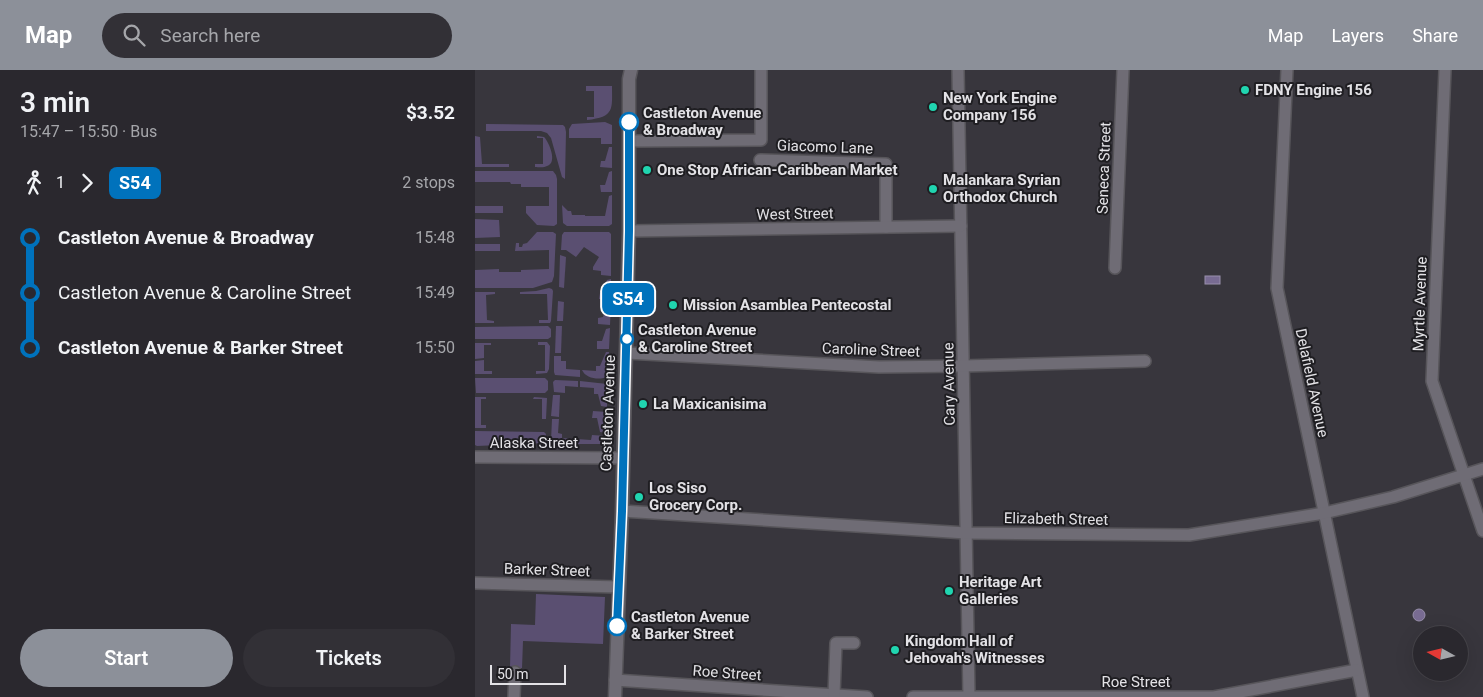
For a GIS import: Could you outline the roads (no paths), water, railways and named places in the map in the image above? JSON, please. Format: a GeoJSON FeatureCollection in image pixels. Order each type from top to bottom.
{"type":"FeatureCollection","features":[{"type":"Feature","properties":{"kind":"street","name":"Castleton Avenue"},"geometry":{"type":"LineString","coordinates":[[615,697],[627,353],[629,79],[631,70]]}},
{"type":"Feature","properties":{"kind":"street"},"geometry":{"type":"LineString","coordinates":[[629,141],[761,140],[761,70]]}},
{"type":"Feature","properties":{"kind":"street","name":"Cary Avenue"},"geometry":{"type":"LineString","coordinates":[[958,70],[969,697]]}},
{"type":"Feature","properties":{"kind":"street","name":"Seneca Street"},"geometry":{"type":"LineString","coordinates":[[1115,268],[1123,70]]}},
{"type":"Feature","properties":{"kind":"street","name":"Delafield Avenue"},"geometry":{"type":"LineString","coordinates":[[1287,70],[1277,288],[1363,697]]}},
{"type":"Feature","properties":{"kind":"street","name":"Myrtle Avenue"},"geometry":{"type":"LineString","coordinates":[[1445,70],[1432,381],[1483,531]]}},
{"type":"Feature","properties":{"kind":"street","name":"Giacomo Lane"},"geometry":{"type":"LineString","coordinates":[[760,160],[886,164],[886,227]]}},
{"type":"Feature","properties":{"kind":"street","name":"West Street"},"geometry":{"type":"LineString","coordinates":[[629,231],[961,226]]}},
{"type":"Feature","properties":{"kind":"street","name":"Caroline Street"},"geometry":{"type":"LineString","coordinates":[[627,353],[879,367],[1145,361]]}},
{"type":"Feature","properties":{"kind":"street","name":"Alaska Street"},"geometry":{"type":"LineString","coordinates":[[475,457],[623,458]]}},
{"type":"Feature","properties":{"kind":"street","name":"Elizabeth Street"},"geometry":{"type":"LineString","coordinates":[[622,511],[966,533],[1189,535],[1324,513],[1393,498],[1483,469]]}},
{"type":"Feature","properties":{"kind":"street","name":"Barker Street"},"geometry":{"type":"LineString","coordinates":[[475,583],[618,587]]}},
{"type":"Feature","properties":{"kind":"street"},"geometry":{"type":"LineString","coordinates":[[834,695],[836,643],[854,643]]}},
{"type":"Feature","properties":{"kind":"street","name":"Roe Street"},"geometry":{"type":"LineString","coordinates":[[913,697],[1214,696],[1357,670]]}},
{"type":"Feature","properties":{"kind":"street"},"geometry":{"type":"LineString","coordinates":[[514,697],[515,672]]}},
{"type":"Feature","properties":{"kind":"street","name":"Roe Street"},"geometry":{"type":"LineString","coordinates":[[615,680],[867,697]]}},
{"type":"Feature","properties":{"kind":"place","name":"FDNY Engine 156"},"geometry":{"type":"Point","coordinates":[1245,90]}},
{"type":"Feature","properties":{"kind":"place","name":"New York Engine Company 156"},"geometry":{"type":"Point","coordinates":[933,107]}},
{"type":"Feature","properties":{"kind":"place","name":"Castleton Avenue & Broadway"},"geometry":{"type":"Point","coordinates":[629,122]}},
{"type":"Feature","properties":{"kind":"place","name":"One Stop African-Caribbean Market"},"geometry":{"type":"Point","coordinates":[647,170]}},
{"type":"Feature","properties":{"kind":"place","name":"Malankara Syrian Orthodox Church"},"geometry":{"type":"Point","coordinates":[933,189]}},
{"type":"Feature","properties":{"kind":"place","name":"Mission Asamblea Pentecostal"},"geometry":{"type":"Point","coordinates":[673,305]}},
{"type":"Feature","properties":{"kind":"place","name":"Castleton Avenue & Caroline Street"},"geometry":{"type":"Point","coordinates":[627,339]}},
{"type":"Feature","properties":{"kind":"place","name":"La Maxicanisima"},"geometry":{"type":"Point","coordinates":[643,404]}},
{"type":"Feature","properties":{"kind":"place","name":"Los Siso Grocery Corp."},"geometry":{"type":"Point","coordinates":[639,497]}},
{"type":"Feature","properties":{"kind":"place","name":"Heritage Art Galleries"},"geometry":{"type":"Point","coordinates":[949,591]}},
{"type":"Feature","properties":{"kind":"place","name":"Castleton Avenue & Barker Street"},"geometry":{"type":"Point","coordinates":[617,626]}},
{"type":"Feature","properties":{"kind":"place","name":"Kingdom Hall of Jehovah's Witnesses"},"geometry":{"type":"Point","coordinates":[895,650]}}]}
